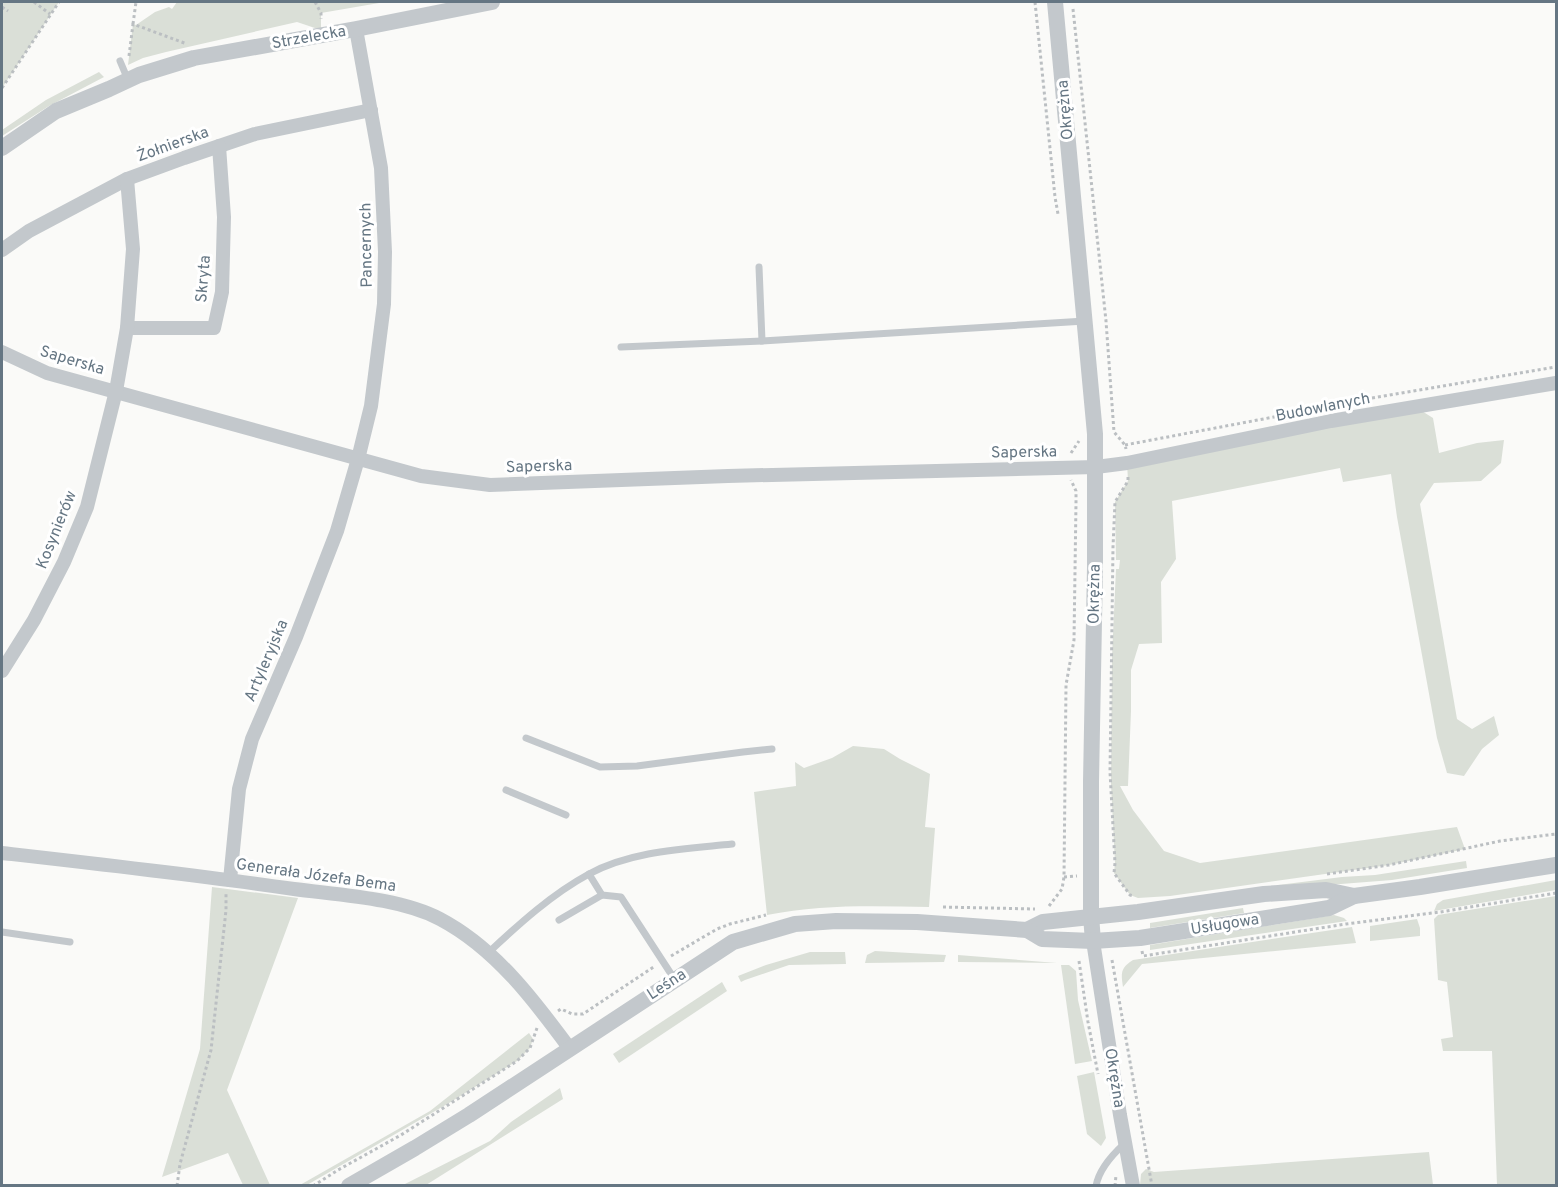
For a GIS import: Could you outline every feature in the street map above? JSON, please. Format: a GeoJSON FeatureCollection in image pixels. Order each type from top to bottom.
{"type":"FeatureCollection","features":[{"type":"Feature","properties":{"kind":"street","name":"Strzelecka"},"geometry":{"type":"LineString","coordinates":[[2,148],[56,111],[128,72],[139,75],[194,58],[492,2]]}},
{"type":"Feature","properties":{"kind":"street","name":"Okrężna"},"geometry":{"type":"LineString","coordinates":[[1055,2],[1095,424],[1091,916],[1132,1185]]}},
{"type":"Feature","properties":{"kind":"street","name":"Pancernych"},"geometry":{"type":"LineString","coordinates":[[356,29],[381,168],[385,252],[384,304],[371,406],[358,459]]}},
{"type":"Feature","properties":{"kind":"street","name":"Żołnierska"},"geometry":{"type":"LineString","coordinates":[[2,250],[29,231],[126,179],[255,135],[371,110]]}},
{"type":"Feature","properties":{"kind":"street","name":"Skryta"},"geometry":{"type":"LineString","coordinates":[[127,328],[214,328],[222,292],[224,217],[219,146]]}},
{"type":"Feature","properties":{"kind":"street"},"geometry":{"type":"LineString","coordinates":[[116,391],[127,328],[134,249],[126,179]]}},
{"type":"Feature","properties":{"kind":"street","name":"Saperska"},"geometry":{"type":"LineString","coordinates":[[2,352],[47,373],[358,459],[421,476],[490,485],[728,476],[1096,467]]}},
{"type":"Feature","properties":{"kind":"street","name":"Budowlanych"},"geometry":{"type":"LineString","coordinates":[[1096,467],[1127,464],[1331,421],[1557,383]]}},
{"type":"Feature","properties":{"kind":"street","name":"Kosynierów"},"geometry":{"type":"LineString","coordinates":[[2,671],[34,620],[64,562],[87,507],[116,391]]}},
{"type":"Feature","properties":{"kind":"street","name":"Artyleryjska"},"geometry":{"type":"LineString","coordinates":[[230,880],[239,789],[252,738],[296,638],[337,531],[358,459]]}},
{"type":"Feature","properties":{"kind":"street","name":"Generała Józefa Bema"},"geometry":{"type":"LineString","coordinates":[[2,852],[230,880],[410,907],[449,924],[483,948],[534,1000],[570,1049]]}},
{"type":"Feature","properties":{"kind":"street","name":"Usługowa"},"geometry":{"type":"LineString","coordinates":[[1093,941],[1140,938],[1329,909],[1354,896],[1557,866]]}},
{"type":"Feature","properties":{"kind":"street","name":"Usługowa"},"geometry":{"type":"LineString","coordinates":[[1091,916],[1138,912],[1264,894],[1326,890],[1354,896]]}},
{"type":"Feature","properties":{"kind":"street","name":"Leśna"},"geometry":{"type":"LineString","coordinates":[[1027,930],[1043,922],[1091,916]]}},
{"type":"Feature","properties":{"kind":"street","name":"Leśna"},"geometry":{"type":"LineString","coordinates":[[349,1185],[470,1115],[733,942],[795,924],[836,921],[917,922],[1027,930],[1042,939],[1093,941]]}},
{"type":"Feature","properties":{"kind":"lane"},"geometry":{"type":"LineString","coordinates":[[120,61],[128,72]]}},
{"type":"Feature","properties":{"kind":"lane"},"geometry":{"type":"LineString","coordinates":[[759,267],[762,341]]}},
{"type":"Feature","properties":{"kind":"lane"},"geometry":{"type":"LineString","coordinates":[[621,346],[762,341],[1086,321]]}},
{"type":"Feature","properties":{"kind":"lane"},"geometry":{"type":"LineString","coordinates":[[526,738],[600,767],[637,766],[772,749]]}},
{"type":"Feature","properties":{"kind":"lane"},"geometry":{"type":"LineString","coordinates":[[506,790],[566,815]]}},
{"type":"Feature","properties":{"kind":"lane"},"geometry":{"type":"LineString","coordinates":[[488,953],[550,899],[590,874],[624,860],[675,850],[732,844]]}},
{"type":"Feature","properties":{"kind":"lane"},"geometry":{"type":"LineString","coordinates":[[590,874],[602,895]]}},
{"type":"Feature","properties":{"kind":"lane"},"geometry":{"type":"LineString","coordinates":[[559,920],[602,895],[621,897],[675,980]]}},
{"type":"Feature","properties":{"kind":"lane"},"geometry":{"type":"LineString","coordinates":[[2,932],[70,942]]}},
{"type":"Feature","properties":{"kind":"lane"},"geometry":{"type":"LineString","coordinates":[[1096,1185],[1097,1178],[1113,1154],[1125,1143]]}},
{"type":"Feature","properties":{"kind":"path"},"geometry":{"type":"LineString","coordinates":[[34,2],[50,14]]}},
{"type":"Feature","properties":{"kind":"path"},"geometry":{"type":"LineString","coordinates":[[2,88],[59,2]]}},
{"type":"Feature","properties":{"kind":"path"},"geometry":{"type":"LineString","coordinates":[[128,72],[136,2]]}},
{"type":"Feature","properties":{"kind":"path"},"geometry":{"type":"LineString","coordinates":[[315,2],[321,13],[321,22]]}},
{"type":"Feature","properties":{"kind":"path"},"geometry":{"type":"LineString","coordinates":[[1035,2],[1058,218]]}},
{"type":"Feature","properties":{"kind":"path"},"geometry":{"type":"LineString","coordinates":[[2,7],[8,11]]}},
{"type":"Feature","properties":{"kind":"path"},"geometry":{"type":"LineString","coordinates":[[133,24],[192,45]]}},
{"type":"Feature","properties":{"kind":"path"},"geometry":{"type":"LineString","coordinates":[[940,907],[1044,909],[1062,890],[1066,685],[1074,640],[1077,502],[1076,491],[1071,480],[1070,454],[1081,439],[1080,435]]}},
{"type":"Feature","properties":{"kind":"path"},"geometry":{"type":"LineString","coordinates":[[1320,875],[1389,865],[1500,841],[1557,834]]}},
{"type":"Feature","properties":{"kind":"path"},"geometry":{"type":"LineString","coordinates":[[177,1185],[180,1164],[211,1050],[226,894],[230,880]]}},
{"type":"Feature","properties":{"kind":"path"},"geometry":{"type":"LineString","coordinates":[[1143,956],[1557,893]]}},
{"type":"Feature","properties":{"kind":"path"},"geometry":{"type":"LineString","coordinates":[[313,1185],[401,1135],[517,1061],[530,1048],[537,1027],[561,1009],[572,1014],[583,1014],[663,961],[717,929],[773,914]]}},
{"type":"Feature","properties":{"kind":"path"},"geometry":{"type":"LineString","coordinates":[[1112,960],[1152,1185]]}},
{"type":"Feature","properties":{"kind":"shaded area"},"geometry":{"type":"Polygon","coordinates":[[[2,2],[59,2],[2,88],[2,2]]]}},
{"type":"Feature","properties":{"kind":"shaded area"},"geometry":{"type":"Polygon","coordinates":[[[177,2],[385,2],[321,13],[321,30],[297,22],[166,52],[128,65],[133,24],[136,25],[155,12],[169,7],[172,9],[177,2]]]}},
{"type":"Feature","properties":{"kind":"shaded area"},"geometry":{"type":"Polygon","coordinates":[[[99,72],[104,77],[49,106],[2,136],[2,130],[46,100],[99,72]]]}},
{"type":"Feature","properties":{"kind":"shaded area"},"geometry":{"type":"Polygon","coordinates":[[[1417,408],[1433,418],[1439,453],[1477,443],[1504,440],[1501,463],[1481,481],[1434,483],[1420,504],[1457,719],[1472,729],[1494,716],[1499,735],[1482,749],[1464,776],[1447,773],[1437,738],[1391,474],[1343,482],[1340,468],[1172,501],[1176,559],[1161,582],[1162,643],[1139,644],[1131,670],[1128,786],[1120,786],[1133,810],[1164,851],[1200,863],[1457,827],[1465,849],[1389,865],[1170,896],[1138,898],[1130,895],[1114,873],[1111,784],[1112,657],[1116,569],[1119,569],[1120,560],[1116,560],[1115,502],[1128,481],[1127,463],[1417,408]]]}},
{"type":"Feature","properties":{"kind":"shaded area"},"geometry":{"type":"Polygon","coordinates":[[[853,746],[884,749],[930,774],[925,827],[935,828],[929,907],[827,907],[767,915],[754,792],[796,786],[795,762],[804,768],[832,758],[853,746]]]}},
{"type":"Feature","properties":{"kind":"shaded area"},"geometry":{"type":"Polygon","coordinates":[[[1466,861],[1467,868],[1392,880],[1278,885],[1375,875],[1466,861]]]}},
{"type":"Feature","properties":{"kind":"shaded area"},"geometry":{"type":"Polygon","coordinates":[[[1556,880],[1556,890],[1434,911],[1437,904],[1443,900],[1556,880]]]}},
{"type":"Feature","properties":{"kind":"shaded area"},"geometry":{"type":"Polygon","coordinates":[[[212,887],[298,898],[227,1090],[270,1185],[243,1185],[228,1153],[162,1177],[200,1049],[212,887]]]}},
{"type":"Feature","properties":{"kind":"shaded area"},"geometry":{"type":"Polygon","coordinates":[[[1556,896],[1556,1185],[1497,1185],[1492,1051],[1443,1051],[1441,1039],[1453,1037],[1447,982],[1438,980],[1434,919],[1438,915],[1556,896]]]}},
{"type":"Feature","properties":{"kind":"shaded area"},"geometry":{"type":"Polygon","coordinates":[[[1243,908],[1244,913],[1150,928],[1150,923],[1243,908]]]}},
{"type":"Feature","properties":{"kind":"shaded area"},"geometry":{"type":"Polygon","coordinates":[[[1334,915],[1347,921],[1150,950],[1150,945],[1334,915]]]}},
{"type":"Feature","properties":{"kind":"shaded area"},"geometry":{"type":"Polygon","coordinates":[[[1417,919],[1420,936],[1370,941],[1370,926],[1417,919]]]}},
{"type":"Feature","properties":{"kind":"shaded area"},"geometry":{"type":"Polygon","coordinates":[[[1352,927],[1356,943],[1142,964],[1123,987],[1122,972],[1133,960],[1352,927]]]}},
{"type":"Feature","properties":{"kind":"shaded area"},"geometry":{"type":"Polygon","coordinates":[[[875,951],[946,955],[944,962],[865,963],[867,955],[875,951]]]}},
{"type":"Feature","properties":{"kind":"shaded area"},"geometry":{"type":"Polygon","coordinates":[[[810,952],[845,952],[846,964],[789,965],[741,982],[738,976],[766,965],[810,952]]]}},
{"type":"Feature","properties":{"kind":"shaded area"},"geometry":{"type":"Polygon","coordinates":[[[958,955],[1057,963],[958,962],[958,955]]]}},
{"type":"Feature","properties":{"kind":"shaded area"},"geometry":{"type":"Polygon","coordinates":[[[1061,965],[1069,965],[1076,971],[1078,1000],[1092,1061],[1075,1064],[1061,965]]]}},
{"type":"Feature","properties":{"kind":"shaded area"},"geometry":{"type":"Polygon","coordinates":[[[722,982],[727,991],[619,1063],[613,1054],[722,982]]]}},
{"type":"Feature","properties":{"kind":"shaded area"},"geometry":{"type":"Polygon","coordinates":[[[529,1033],[533,1039],[530,1048],[517,1061],[307,1185],[300,1185],[430,1111],[529,1033]]]}},
{"type":"Feature","properties":{"kind":"shaded area"},"geometry":{"type":"Polygon","coordinates":[[[1094,1072],[1106,1138],[1101,1146],[1087,1134],[1077,1076],[1094,1072]]]}},
{"type":"Feature","properties":{"kind":"shaded area"},"geometry":{"type":"Polygon","coordinates":[[[560,1088],[563,1099],[426,1185],[403,1185],[490,1141],[511,1122],[560,1088]]]}},
{"type":"Feature","properties":{"kind":"shaded area"},"geometry":{"type":"Polygon","coordinates":[[[1429,1152],[1433,1185],[1140,1185],[1141,1174],[1146,1169],[1154,1172],[1429,1152]]]}}]}
